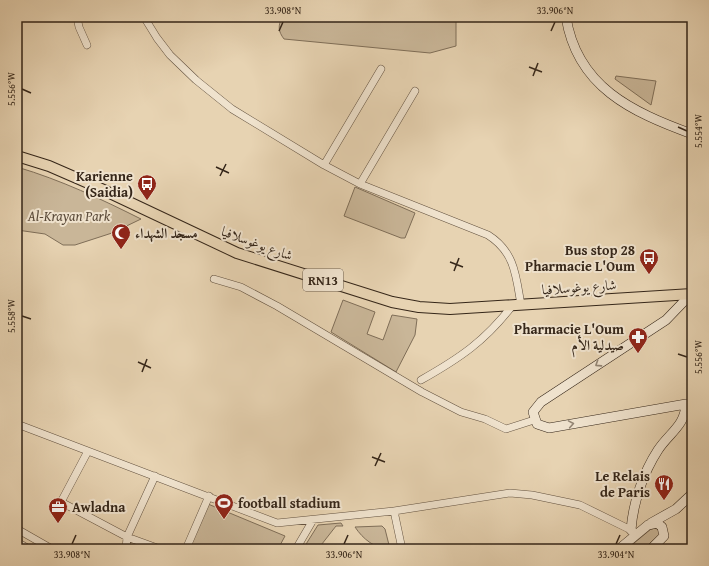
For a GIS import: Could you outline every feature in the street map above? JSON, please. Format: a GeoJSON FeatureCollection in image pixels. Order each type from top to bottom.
{"type":"FeatureCollection","features":[{"type":"Feature","properties":{"kind":"main road"},"geometry":{"type":"LineString","coordinates":[[566,17],[573,47],[579,59],[595,80],[613,96],[638,112],[692,134]]}},
{"type":"Feature","properties":{"kind":"main road","name":"شارع يوغوسلافيا"},"geometry":{"type":"LineString","coordinates":[[17,156],[49,166],[95,186],[237,253],[392,302],[419,307],[450,309],[692,294]]}},
{"type":"Feature","properties":{"kind":"main road"},"geometry":{"type":"LineString","coordinates":[[634,532],[636,503],[644,477],[657,451],[684,419],[689,403],[549,428],[540,426],[534,420],[533,412],[537,404],[666,320],[692,294]]}},
{"type":"Feature","properties":{"kind":"main road"},"geometry":{"type":"LineString","coordinates":[[619,549],[634,532],[676,509],[692,494]]}},
{"type":"Feature","properties":{"kind":"main road"},"geometry":{"type":"LineString","coordinates":[[651,549],[664,536],[676,509]]}},
{"type":"Feature","properties":{"kind":"main road"},"geometry":{"type":"LineString","coordinates":[[651,523],[662,527],[664,536]]}},
{"type":"Feature","properties":{"kind":"street"},"geometry":{"type":"LineString","coordinates":[[77,17],[79,27],[87,45]]}},
{"type":"Feature","properties":{"kind":"street"},"geometry":{"type":"LineString","coordinates":[[144,17],[156,38],[196,80],[232,109],[324,165],[360,184],[488,235],[500,243],[516,271],[516,306],[489,333],[468,351],[421,380]]}},
{"type":"Feature","properties":{"kind":"street"},"geometry":{"type":"LineString","coordinates":[[324,165],[381,69]]}},
{"type":"Feature","properties":{"kind":"street"},"geometry":{"type":"LineString","coordinates":[[360,184],[415,91]]}},
{"type":"Feature","properties":{"kind":"street"},"geometry":{"type":"LineString","coordinates":[[214,279],[241,287],[277,306],[422,392],[461,412],[485,419],[506,429],[534,420]]}},
{"type":"Feature","properties":{"kind":"street"},"geometry":{"type":"LineString","coordinates":[[18,425],[277,523],[394,511],[495,494],[523,494],[580,505],[634,532]]}},
{"type":"Feature","properties":{"kind":"street"},"geometry":{"type":"LineString","coordinates":[[88,451],[61,502],[127,537],[160,549]]}},
{"type":"Feature","properties":{"kind":"street"},"geometry":{"type":"LineString","coordinates":[[126,549],[127,537],[155,476]]}},
{"type":"Feature","properties":{"kind":"street"},"geometry":{"type":"LineString","coordinates":[[186,549],[209,496]]}},
{"type":"Feature","properties":{"kind":"street"},"geometry":{"type":"LineString","coordinates":[[394,511],[402,549]]}},
{"type":"Feature","properties":{"kind":"street"},"geometry":{"type":"LineString","coordinates":[[296,549],[313,520]]}},
{"type":"Feature","properties":{"kind":"street"},"geometry":{"type":"LineString","coordinates":[[17,529],[49,548]]}},
{"type":"Feature","properties":{"kind":"street"},"geometry":{"type":"LineString","coordinates":[[17,542],[29,549]]}},
{"type":"Feature","properties":{"kind":"green space"},"geometry":{"type":"Polygon","coordinates":[[[282,17],[456,17],[456,46],[430,53],[284,39],[279,28],[282,17]]]}},
{"type":"Feature","properties":{"kind":"green space"},"geometry":{"type":"Polygon","coordinates":[[[616,76],[656,81],[651,105],[615,79],[616,76]]]}},
{"type":"Feature","properties":{"kind":"green space","name":"Al-Krayan Park"},"geometry":{"type":"Polygon","coordinates":[[[17,167],[80,190],[141,219],[112,233],[75,245],[63,245],[45,234],[17,230],[17,167]]]}},
{"type":"Feature","properties":{"kind":"green space"},"geometry":{"type":"Polygon","coordinates":[[[355,187],[415,213],[405,238],[401,238],[344,216],[355,187]]]}},
{"type":"Feature","properties":{"kind":"green space"},"geometry":{"type":"Polygon","coordinates":[[[343,300],[375,312],[367,334],[383,340],[392,315],[417,319],[415,335],[396,372],[331,332],[343,300]]]}},
{"type":"Feature","properties":{"kind":"green space","name":"football stadium"},"geometry":{"type":"Polygon","coordinates":[[[208,504],[285,536],[278,549],[187,549],[208,504]]]}},
{"type":"Feature","properties":{"kind":"green space"},"geometry":{"type":"Polygon","coordinates":[[[341,523],[343,526],[336,526],[318,549],[303,549],[318,525],[341,523]]]}},
{"type":"Feature","properties":{"kind":"green space"},"geometry":{"type":"Polygon","coordinates":[[[382,526],[385,529],[390,549],[385,549],[374,545],[362,536],[355,527],[382,526]]]}},
{"type":"Feature","properties":{"kind":"green space"},"geometry":{"type":"Polygon","coordinates":[[[656,528],[660,534],[644,549],[627,549],[651,529],[656,528]]]}},
{"type":"Feature","properties":{"kind":"place","name":"Karienne (Saidia)"},"geometry":{"type":"Point","coordinates":[147,201]}},
{"type":"Feature","properties":{"kind":"place","name":"مسجد الشهداء"},"geometry":{"type":"Point","coordinates":[121,250]}},
{"type":"Feature","properties":{"kind":"place","name":"Bus stop 28 Pharmacie L'Oum"},"geometry":{"type":"Point","coordinates":[649,275]}},
{"type":"Feature","properties":{"kind":"place","name":"Pharmacie L'Oum صيدلية الأم"},"geometry":{"type":"Point","coordinates":[638,354]}},
{"type":"Feature","properties":{"kind":"place","name":"Le Relais de Paris"},"geometry":{"type":"Point","coordinates":[664,501]}},
{"type":"Feature","properties":{"kind":"place","name":"football stadium"},"geometry":{"type":"Point","coordinates":[224,520]}},
{"type":"Feature","properties":{"kind":"place","name":"Awladna"},"geometry":{"type":"Point","coordinates":[58,524]}}]}
